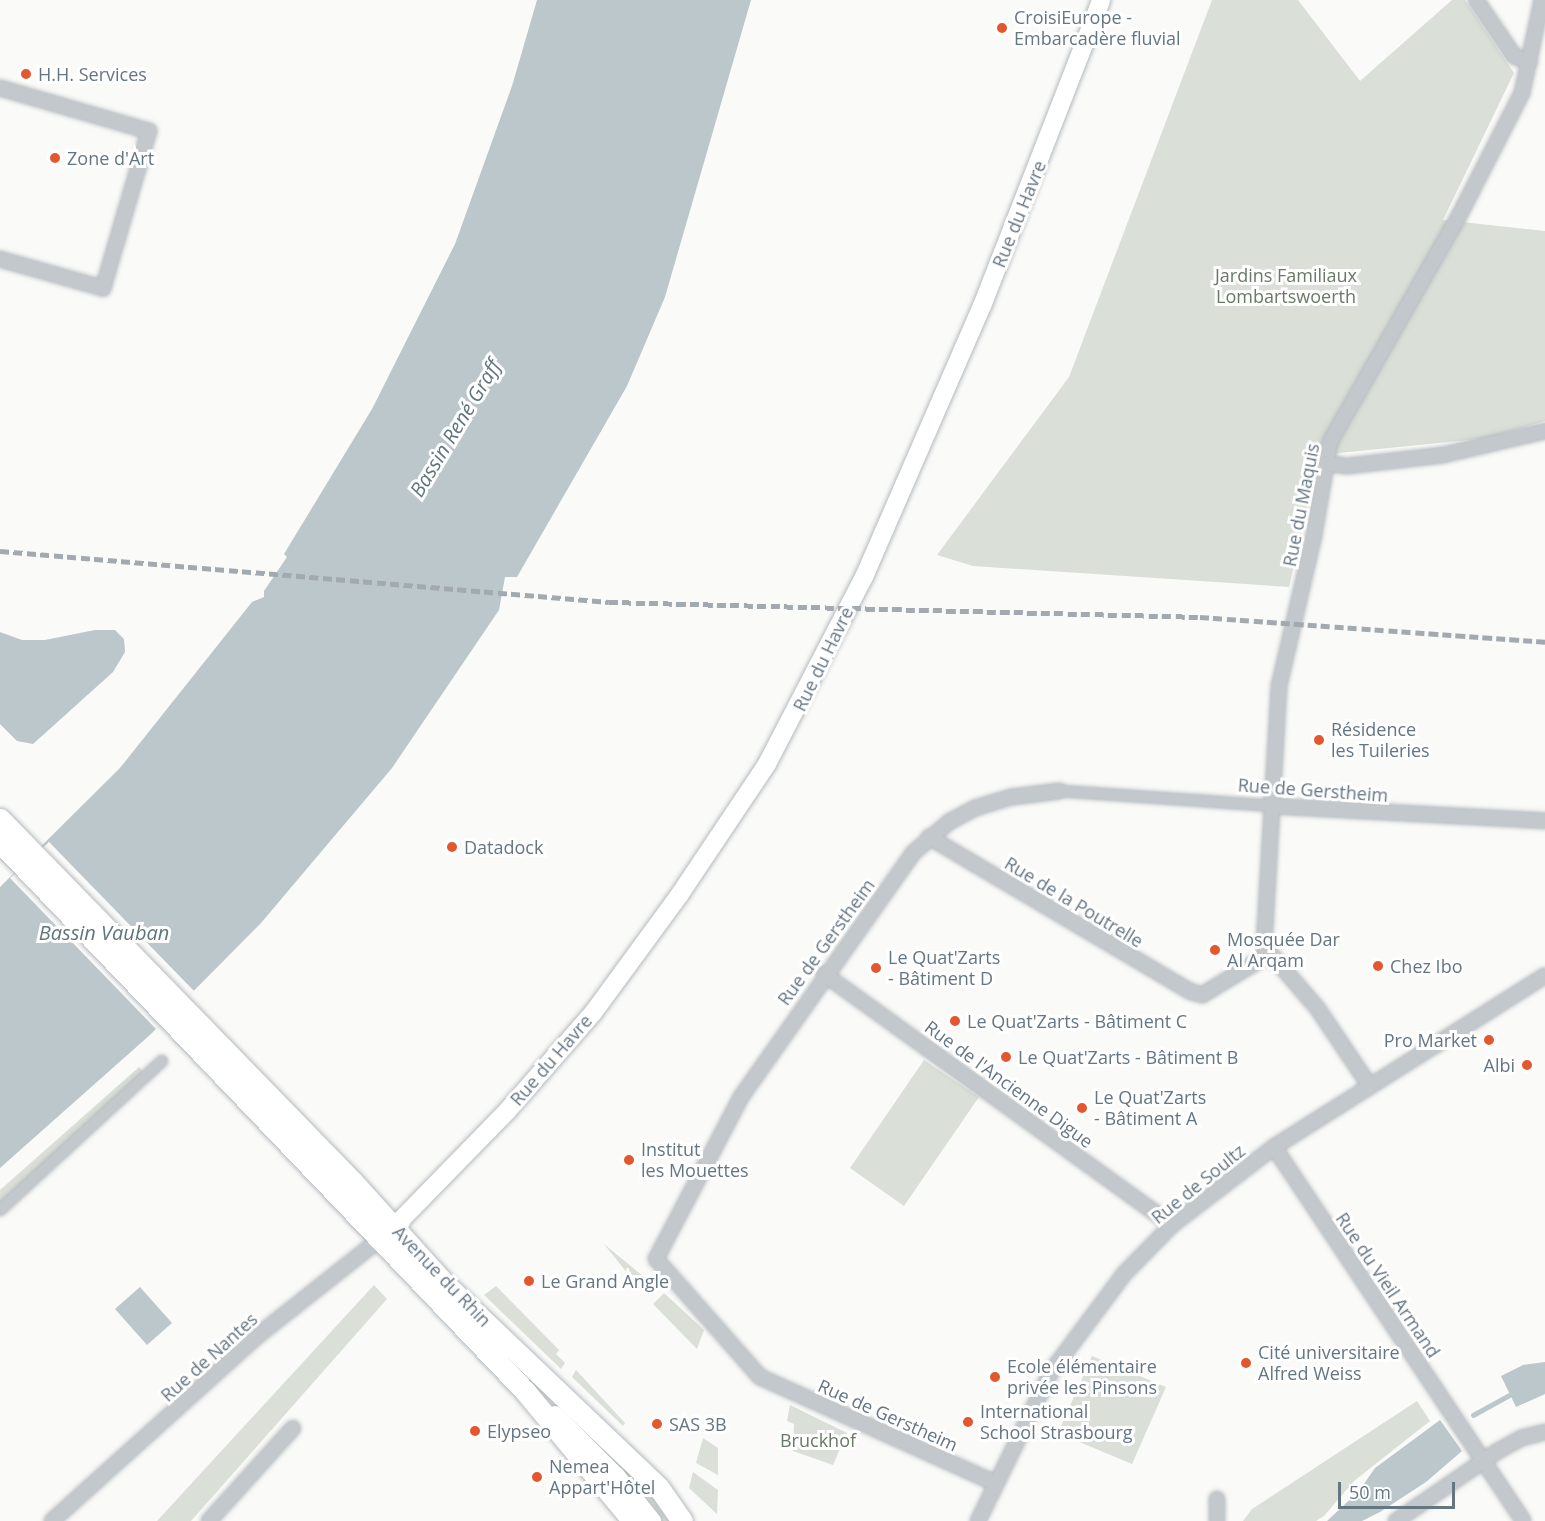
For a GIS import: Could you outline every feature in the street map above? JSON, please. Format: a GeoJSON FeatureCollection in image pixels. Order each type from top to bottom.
{"type":"FeatureCollection","features":[{"type":"Feature","properties":{"kind":"main road","name":"Rue du Havre"},"geometry":{"type":"LineString","coordinates":[[387,1233],[508,1110],[593,1012],[680,894],[772,756],[864,577],[978,317],[1101,0]]}},
{"type":"Feature","properties":{"kind":"main road"},"geometry":{"type":"LineString","coordinates":[[0,819],[197,1034]]}},
{"type":"Feature","properties":{"kind":"main road"},"geometry":{"type":"LineString","coordinates":[[0,842],[197,1034]]}},
{"type":"Feature","properties":{"kind":"main road","name":"Avenue du Rhin"},"geometry":{"type":"LineString","coordinates":[[197,1034],[267,1124],[444,1283],[659,1488],[682,1521]]}},
{"type":"Feature","properties":{"kind":"main road","name":"Avenue du Rhin"},"geometry":{"type":"LineString","coordinates":[[387,1233],[525,1391],[633,1521]]}},
{"type":"Feature","properties":{"kind":"main road"},"geometry":{"type":"LineString","coordinates":[[525,1391],[583,1442],[652,1521]]}},
{"type":"Feature","properties":{"kind":"main road"},"geometry":{"type":"LineString","coordinates":[[659,1488],[699,1521]]}},
{"type":"Feature","properties":{"kind":"street"},"geometry":{"type":"LineString","coordinates":[[1476,0],[1514,56],[1530,62]]}},
{"type":"Feature","properties":{"kind":"street","name":"Rue du Maquis"},"geometry":{"type":"LineString","coordinates":[[1268,955],[1264,946],[1279,686],[1314,536],[1330,442],[1464,206],[1522,93],[1542,0]]}},
{"type":"Feature","properties":{"kind":"street"},"geometry":{"type":"LineString","coordinates":[[0,88],[149,131],[103,288],[0,259]]}},
{"type":"Feature","properties":{"kind":"street"},"geometry":{"type":"LineString","coordinates":[[1325,463],[1347,466],[1443,455],[1545,431]]}},
{"type":"Feature","properties":{"kind":"street","name":"Rue de Gerstheim"},"geometry":{"type":"LineString","coordinates":[[995,1483],[760,1377],[656,1259],[741,1097],[824,974],[913,853],[929,837],[975,808],[1012,797],[1060,791],[1272,806],[1545,821]]}},
{"type":"Feature","properties":{"kind":"street","name":"Rue de la Poutrelle"},"geometry":{"type":"LineString","coordinates":[[929,837],[1202,995],[1268,955]]}},
{"type":"Feature","properties":{"kind":"street"},"geometry":{"type":"LineString","coordinates":[[1268,955],[1318,1009],[1369,1085]]}},
{"type":"Feature","properties":{"kind":"street","name":"Rue de l'Ancienne Digue"},"geometry":{"type":"LineString","coordinates":[[824,974],[1172,1225]]}},
{"type":"Feature","properties":{"kind":"street","name":"Rue de Soultz"},"geometry":{"type":"LineString","coordinates":[[978,1521],[1051,1372],[1124,1274],[1172,1225],[1274,1147],[1545,976]]}},
{"type":"Feature","properties":{"kind":"street"},"geometry":{"type":"LineString","coordinates":[[0,1210],[162,1061]]}},
{"type":"Feature","properties":{"kind":"street","name":"Rue du Vieil Armand"},"geometry":{"type":"LineString","coordinates":[[1274,1147],[1523,1521]]}},
{"type":"Feature","properties":{"kind":"street","name":"Rue de Nantes"},"geometry":{"type":"LineString","coordinates":[[52,1521],[261,1334],[387,1233]]}},
{"type":"Feature","properties":{"kind":"street"},"geometry":{"type":"LineString","coordinates":[[209,1521],[292,1428]]}},
{"type":"Feature","properties":{"kind":"street"},"geometry":{"type":"LineString","coordinates":[[1396,1521],[1484,1460],[1521,1438],[1545,1432]]}},
{"type":"Feature","properties":{"kind":"street"},"geometry":{"type":"LineString","coordinates":[[1217,1498],[1217,1521]]}},
{"type":"Feature","properties":{"kind":"green space","name":"Jardins Familiaux Lombartswoerth"},"geometry":{"type":"Polygon","coordinates":[[[1212,0],[1298,0],[1360,81],[1452,0],[1465,0],[1514,73],[1443,220],[1545,231],[1545,421],[1488,438],[1319,455],[1289,587],[973,566],[937,555],[1069,377],[1212,0]]]}},
{"type":"Feature","properties":{"kind":"green space"},"geometry":{"type":"Polygon","coordinates":[[[924,1060],[979,1097],[904,1206],[850,1168],[924,1060]]]}},
{"type":"Feature","properties":{"kind":"green space"},"geometry":{"type":"Polygon","coordinates":[[[139,1067],[145,1074],[0,1205],[0,1190],[139,1067]]]}},
{"type":"Feature","properties":{"kind":"green space"},"geometry":{"type":"Polygon","coordinates":[[[604,1244],[649,1281],[640,1289],[604,1244]]]}},
{"type":"Feature","properties":{"kind":"green space"},"geometry":{"type":"Polygon","coordinates":[[[374,1285],[387,1299],[191,1521],[157,1521],[374,1285]]]}},
{"type":"Feature","properties":{"kind":"green space"},"geometry":{"type":"Polygon","coordinates":[[[496,1286],[559,1350],[556,1354],[565,1363],[561,1369],[484,1295],[496,1286]]]}},
{"type":"Feature","properties":{"kind":"green space"},"geometry":{"type":"Polygon","coordinates":[[[664,1293],[704,1330],[697,1349],[653,1304],[664,1293]]]}},
{"type":"Feature","properties":{"kind":"green space"},"geometry":{"type":"Polygon","coordinates":[[[1092,1356],[1166,1387],[1132,1464],[1058,1433],[1092,1356]]]}},
{"type":"Feature","properties":{"kind":"green space"},"geometry":{"type":"Polygon","coordinates":[[[576,1370],[625,1423],[623,1426],[572,1377],[576,1370]]]}},
{"type":"Feature","properties":{"kind":"green space"},"geometry":{"type":"Polygon","coordinates":[[[1417,1401],[1430,1421],[1354,1481],[1324,1516],[1316,1521],[1243,1521],[1252,1509],[1417,1401]]]}},
{"type":"Feature","properties":{"kind":"green space","name":"Bruckhof"},"geometry":{"type":"Polygon","coordinates":[[[790,1405],[847,1433],[833,1465],[793,1451],[794,1424],[787,1421],[790,1405]]]}},
{"type":"Feature","properties":{"kind":"green space"},"geometry":{"type":"Polygon","coordinates":[[[582,1429],[641,1481],[672,1521],[656,1521],[579,1432],[582,1429]]]}},
{"type":"Feature","properties":{"kind":"green space"},"geometry":{"type":"Polygon","coordinates":[[[703,1438],[718,1448],[718,1475],[696,1463],[703,1438]]]}},
{"type":"Feature","properties":{"kind":"green space"},"geometry":{"type":"Polygon","coordinates":[[[693,1472],[718,1490],[717,1514],[689,1488],[693,1472]]]}},
{"type":"Feature","properties":{"kind":"water"},"geometry":{"type":"Polygon","coordinates":[[[537,0],[751,0],[665,297],[627,386],[517,577],[505,577],[499,610],[392,768],[261,923],[151,1034],[0,1168],[0,887],[120,768],[252,602],[264,597],[264,591],[287,557],[284,554],[372,409],[455,244],[512,86],[537,0]]]}},
{"type":"Feature","properties":{"kind":"water"},"geometry":{"type":"Polygon","coordinates":[[[95,630],[115,630],[124,639],[125,652],[113,672],[33,744],[17,741],[0,724],[0,632],[22,640],[45,640],[95,630]]]}},
{"type":"Feature","properties":{"kind":"water"},"geometry":{"type":"Polygon","coordinates":[[[140,1287],[172,1323],[147,1345],[115,1309],[140,1287]]]}},
{"type":"Feature","properties":{"kind":"water"},"geometry":{"type":"Polygon","coordinates":[[[1545,1362],[1545,1394],[1516,1407],[1501,1376],[1523,1365],[1545,1362]]]}},
{"type":"Feature","properties":{"kind":"water"},"geometry":{"type":"Polygon","coordinates":[[[1440,1420],[1462,1451],[1426,1482],[1380,1512],[1362,1521],[1327,1521],[1359,1491],[1375,1468],[1440,1420]]]}},
{"type":"Feature","properties":{"kind":"pier"},"geometry":{"type":"Polygon","coordinates":[[[49,842],[194,991],[156,1029],[10,878],[49,842]]]}},
{"type":"Feature","properties":{"kind":"waterway"},"geometry":{"type":"LineString","coordinates":[[1473,1415],[1513,1393]]}},
{"type":"Feature","properties":{"kind":"railway"},"geometry":{"type":"LineString","coordinates":[[0,551],[609,602],[1200,617],[1545,642]]}},
{"type":"Feature","properties":{"kind":"place","name":"CroisiEurope - Embarcadère fluvial"},"geometry":{"type":"Point","coordinates":[1002,28]}},
{"type":"Feature","properties":{"kind":"place","name":"H.H. Services"},"geometry":{"type":"Point","coordinates":[26,74]}},
{"type":"Feature","properties":{"kind":"place","name":"Zone d'Art"},"geometry":{"type":"Point","coordinates":[55,158]}},
{"type":"Feature","properties":{"kind":"place","name":"Résidence les Tuileries"},"geometry":{"type":"Point","coordinates":[1319,740]}},
{"type":"Feature","properties":{"kind":"place","name":"Datadock"},"geometry":{"type":"Point","coordinates":[452,847]}},
{"type":"Feature","properties":{"kind":"place","name":"Mosquée Dar Al Arqam"},"geometry":{"type":"Point","coordinates":[1215,950]}},
{"type":"Feature","properties":{"kind":"place","name":"Chez Ibo"},"geometry":{"type":"Point","coordinates":[1378,966]}},
{"type":"Feature","properties":{"kind":"place","name":"Le Quat'Zarts - Bâtiment D"},"geometry":{"type":"Point","coordinates":[876,968]}},
{"type":"Feature","properties":{"kind":"place","name":"Le Quat'Zarts - Bâtiment C"},"geometry":{"type":"Point","coordinates":[955,1021]}},
{"type":"Feature","properties":{"kind":"place","name":"Pro Market"},"geometry":{"type":"Point","coordinates":[1489,1040]}},
{"type":"Feature","properties":{"kind":"place","name":"Le Quat'Zarts - Bâtiment B"},"geometry":{"type":"Point","coordinates":[1006,1057]}},
{"type":"Feature","properties":{"kind":"place","name":"Albi"},"geometry":{"type":"Point","coordinates":[1527,1065]}},
{"type":"Feature","properties":{"kind":"place","name":"Le Quat'Zarts - Bâtiment A"},"geometry":{"type":"Point","coordinates":[1082,1108]}},
{"type":"Feature","properties":{"kind":"place","name":"Institut les Mouettes"},"geometry":{"type":"Point","coordinates":[629,1160]}},
{"type":"Feature","properties":{"kind":"place","name":"Le Grand Angle"},"geometry":{"type":"Point","coordinates":[529,1281]}},
{"type":"Feature","properties":{"kind":"place","name":"Cité universitaire Alfred Weiss"},"geometry":{"type":"Point","coordinates":[1246,1363]}},
{"type":"Feature","properties":{"kind":"place","name":"Ecole élémentaire privée les Pinsons"},"geometry":{"type":"Point","coordinates":[995,1377]}},
{"type":"Feature","properties":{"kind":"place","name":"International School Strasbourg"},"geometry":{"type":"Point","coordinates":[968,1422]}},
{"type":"Feature","properties":{"kind":"place","name":"SAS 3B"},"geometry":{"type":"Point","coordinates":[657,1424]}},
{"type":"Feature","properties":{"kind":"place","name":"Elypseo"},"geometry":{"type":"Point","coordinates":[475,1431]}},
{"type":"Feature","properties":{"kind":"place","name":"Nemea Appart'Hôtel"},"geometry":{"type":"Point","coordinates":[537,1477]}},
{"type":"Feature","properties":{"kind":"water label","name":"Bassin René Graff"},"geometry":{"type":"Point","coordinates":[455,428]}},
{"type":"Feature","properties":{"kind":"water label","name":"Bassin Vauban"},"geometry":{"type":"Point","coordinates":[104,932]}}]}
